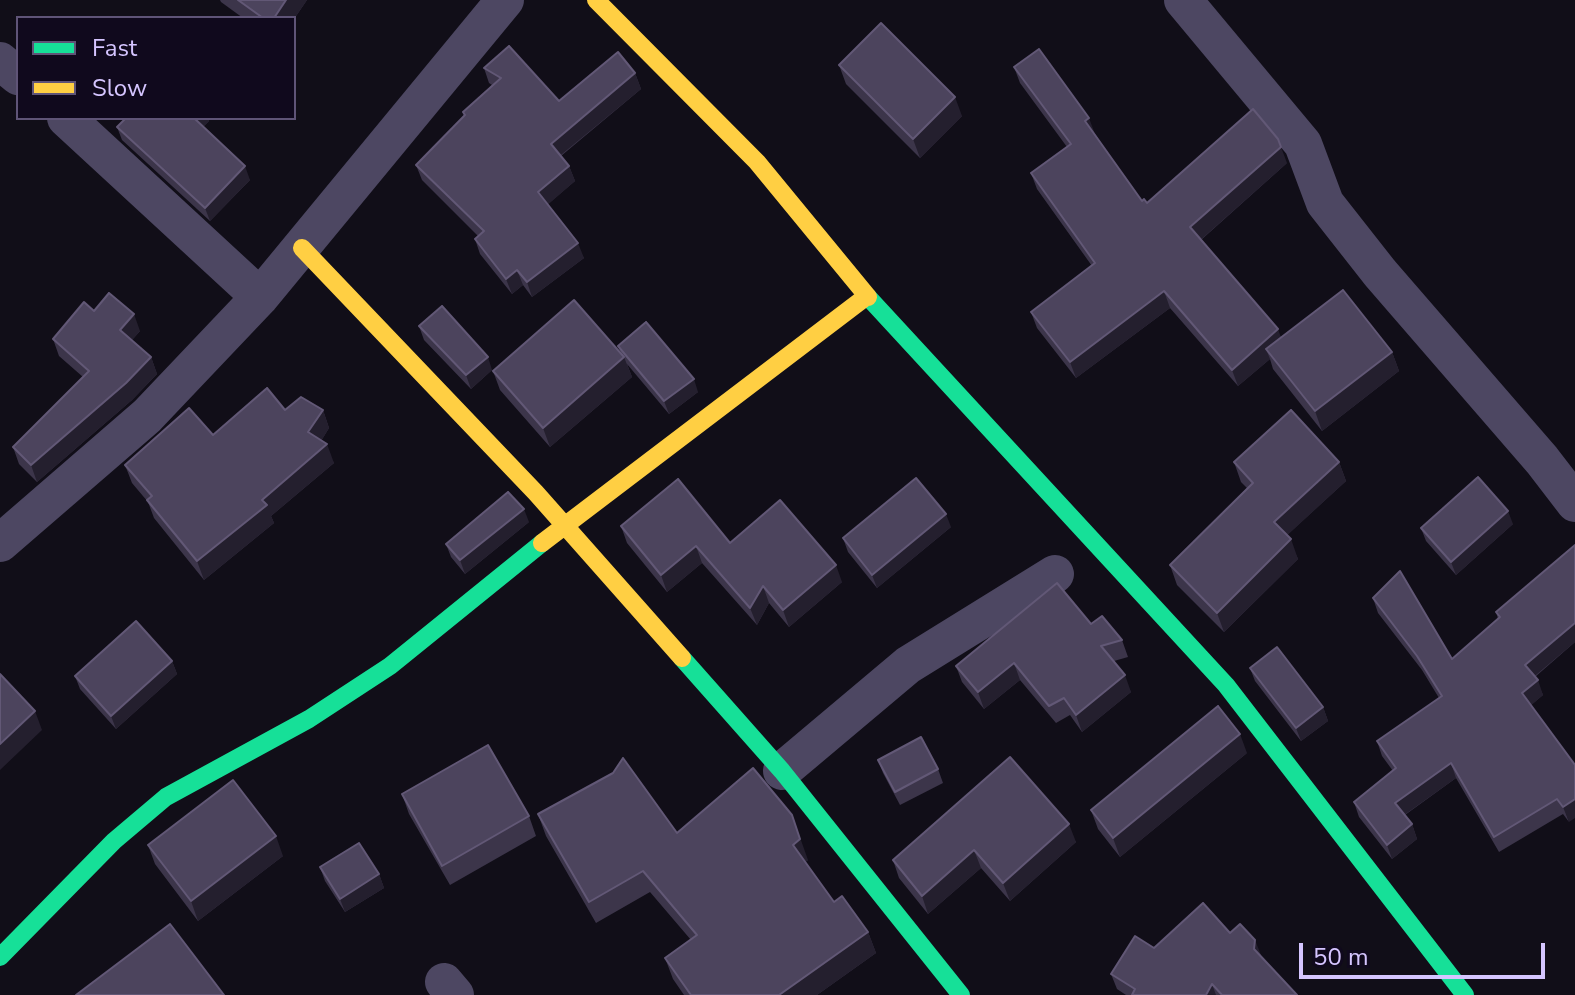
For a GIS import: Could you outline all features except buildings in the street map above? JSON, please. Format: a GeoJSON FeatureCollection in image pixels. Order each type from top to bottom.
{"type":"FeatureCollection","features":[{"type":"Feature","properties":{"kind":"street"},"geometry":{"type":"LineString","coordinates":[[0,543],[147,416],[260,297],[505,0]]}},
{"type":"Feature","properties":{"kind":"street"},"geometry":{"type":"LineString","coordinates":[[596,0],[757,162],[867,296],[1226,685],[1465,995]]}},
{"type":"Feature","properties":{"kind":"street"},"geometry":{"type":"LineString","coordinates":[[1183,0],[1303,144],[1325,203],[1380,273],[1542,460],[1575,503]]}},
{"type":"Feature","properties":{"kind":"street"},"geometry":{"type":"LineString","coordinates":[[0,61],[16,74]]}},
{"type":"Feature","properties":{"kind":"street"},"geometry":{"type":"LineString","coordinates":[[68,120],[260,297]]}},
{"type":"Feature","properties":{"kind":"street"},"geometry":{"type":"LineString","coordinates":[[302,248],[565,525],[782,771],[961,995]]}},
{"type":"Feature","properties":{"kind":"street"},"geometry":{"type":"LineString","coordinates":[[0,957],[114,841],[166,797],[309,719],[390,666],[565,525],[867,296]]}},
{"type":"Feature","properties":{"kind":"street"},"geometry":{"type":"LineString","coordinates":[[782,771],[908,665],[1055,574]]}},
{"type":"Feature","properties":{"kind":"traffic: fast"},"geometry":{"type":"LineString","coordinates":[[868,297],[1226,685],[1465,995]]}},
{"type":"Feature","properties":{"kind":"traffic: fast"},"geometry":{"type":"LineString","coordinates":[[0,957],[114,841],[166,797],[309,719],[390,666],[542,543]]}},
{"type":"Feature","properties":{"kind":"traffic: fast"},"geometry":{"type":"LineString","coordinates":[[682,658],[782,771],[961,995]]}},
{"type":"Feature","properties":{"kind":"traffic: slow"},"geometry":{"type":"LineString","coordinates":[[596,0],[757,162],[868,297]]}},
{"type":"Feature","properties":{"kind":"traffic: slow"},"geometry":{"type":"LineString","coordinates":[[302,248],[536,493],[682,658]]}},
{"type":"Feature","properties":{"kind":"traffic: slow"},"geometry":{"type":"LineString","coordinates":[[542,543],[867,296]]}}]}
